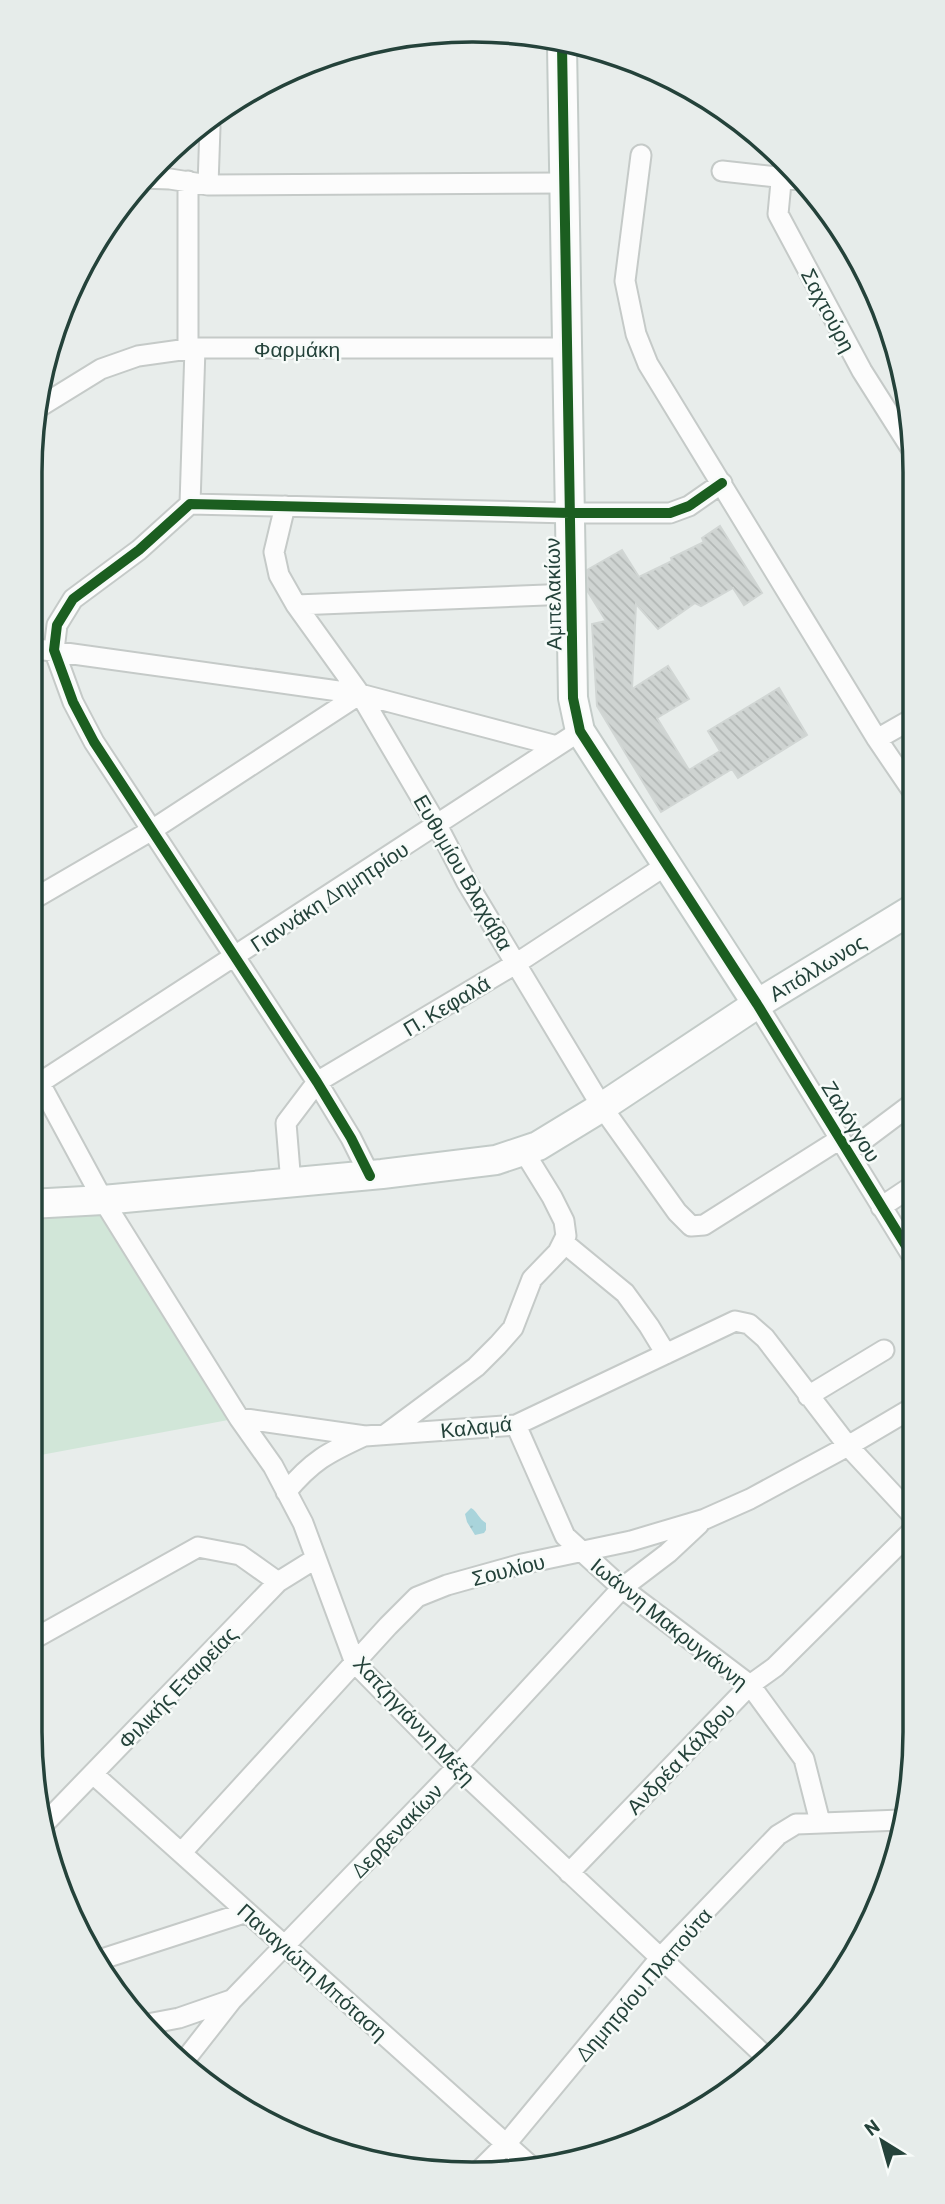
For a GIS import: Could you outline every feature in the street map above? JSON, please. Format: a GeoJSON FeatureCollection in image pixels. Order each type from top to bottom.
{"type":"FeatureCollection","features":[{"type":"Feature","properties":{"kind":"street","name":"Αμπελακίων"},"geometry":{"type":"LineString","coordinates":[[562,52],[573,698],[569,739],[668,864],[757,1004]]}},
{"type":"Feature","properties":{"kind":"street"},"geometry":{"type":"LineString","coordinates":[[208,185],[210,131]]}},
{"type":"Feature","properties":{"kind":"street"},"geometry":{"type":"LineString","coordinates":[[641,155],[625,281],[636,334],[648,364],[903,778]]}},
{"type":"Feature","properties":{"kind":"street"},"geometry":{"type":"LineString","coordinates":[[722,171],[778,169]]}},
{"type":"Feature","properties":{"kind":"street","name":"Σαχτούρη"},"geometry":{"type":"LineString","coordinates":[[782,174],[778,214],[862,371],[901,432]]}},
{"type":"Feature","properties":{"kind":"street"},"geometry":{"type":"LineString","coordinates":[[158,179],[208,185],[564,183]]}},
{"type":"Feature","properties":{"kind":"street"},"geometry":{"type":"LineString","coordinates":[[188,181],[190,504]]}},
{"type":"Feature","properties":{"kind":"street","name":"Φαρμάκη"},"geometry":{"type":"LineString","coordinates":[[48,402],[102,369],[138,356],[191,348],[567,348]]}},
{"type":"Feature","properties":{"kind":"street"},"geometry":{"type":"LineString","coordinates":[[370,1176],[351,1138],[317,1082],[94,742],[73,702],[54,650],[57,625],[73,599],[139,550],[190,504],[670,513],[689,506],[722,483]]}},
{"type":"Feature","properties":{"kind":"street","name":"Ευθυμίου Βλαχάβα"},"geometry":{"type":"LineString","coordinates":[[285,506],[274,552],[279,575],[296,606],[359,694],[437,825],[466,881],[603,1107],[677,1212],[691,1226],[704,1225],[844,1145]]}},
{"type":"Feature","properties":{"kind":"street"},"geometry":{"type":"LineString","coordinates":[[296,606],[571,594]]}},
{"type":"Feature","properties":{"kind":"street"},"geometry":{"type":"LineString","coordinates":[[42,649],[359,694],[569,739]]}},
{"type":"Feature","properties":{"kind":"street"},"geometry":{"type":"LineString","coordinates":[[42,894],[152,830],[359,694]]}},
{"type":"Feature","properties":{"kind":"street"},"geometry":{"type":"LineString","coordinates":[[877,739],[903,724]]}},
{"type":"Feature","properties":{"kind":"street","name":"Γιαννάκη Δημητρίου"},"geometry":{"type":"LineString","coordinates":[[42,1081],[569,739]]}},
{"type":"Feature","properties":{"kind":"street","name":"Π. Κεφαλά"},"geometry":{"type":"LineString","coordinates":[[291,1184],[286,1123],[317,1082],[517,963],[668,864]]}},
{"type":"Feature","properties":{"kind":"street","name":"Απόλλωνος"},"geometry":{"type":"LineString","coordinates":[[42,1203],[370,1176],[496,1160],[538,1146],[603,1107],[757,1004],[903,915]]}},
{"type":"Feature","properties":{"kind":"street","name":"Ζαλόγγου"},"geometry":{"type":"LineString","coordinates":[[757,1004],[903,1242]]}},
{"type":"Feature","properties":{"kind":"street","name":"Χατζηγιάννη Μέξη"},"geometry":{"type":"LineString","coordinates":[[42,1084],[103,1199],[239,1418],[273,1466],[303,1523],[355,1664],[457,1767],[760,2051]]}},
{"type":"Feature","properties":{"kind":"street"},"geometry":{"type":"LineString","coordinates":[[844,1145],[903,1110]]}},
{"type":"Feature","properties":{"kind":"street"},"geometry":{"type":"LineString","coordinates":[[386,1434],[476,1367],[498,1345],[513,1328],[532,1279],[558,1252],[566,1236],[564,1221],[552,1197],[523,1150]]}},
{"type":"Feature","properties":{"kind":"street"},"geometry":{"type":"LineString","coordinates":[[881,1207],[903,1192]]}},
{"type":"Feature","properties":{"kind":"street"},"geometry":{"type":"LineString","coordinates":[[563,1242],[625,1293],[666,1354]]}},
{"type":"Feature","properties":{"kind":"street","name":"Καλαμά"},"geometry":{"type":"LineString","coordinates":[[239,1418],[365,1436],[516,1425],[735,1321],[750,1324],[765,1338],[808,1396]]}},
{"type":"Feature","properties":{"kind":"street"},"geometry":{"type":"LineString","coordinates":[[884,1350],[808,1396],[848,1446],[903,1505]]}},
{"type":"Feature","properties":{"kind":"street","name":"Σουλίου"},"geometry":{"type":"LineString","coordinates":[[182,1852],[417,1597],[447,1585],[522,1564],[583,1553],[705,1519],[750,1499],[903,1414]]}},
{"type":"Feature","properties":{"kind":"street","name":"Ιωάννη Μακρυγιάννη"},"geometry":{"type":"LineString","coordinates":[[516,1425],[565,1536],[622,1588],[750,1685],[804,1759],[820,1822]]}},
{"type":"Feature","properties":{"kind":"street"},"geometry":{"type":"LineString","coordinates":[[286,1492],[318,1459],[365,1436]]}},
{"type":"Feature","properties":{"kind":"street","name":"Δερβενακίων"},"geometry":{"type":"LineString","coordinates":[[189,2055],[232,2000],[457,1767],[622,1588],[668,1553],[705,1519]]}},
{"type":"Feature","properties":{"kind":"street","name":"Ανδρέα Κάλβου"},"geometry":{"type":"LineString","coordinates":[[569,1873],[750,1685],[775,1667],[903,1540]]}},
{"type":"Feature","properties":{"kind":"street"},"geometry":{"type":"LineString","coordinates":[[42,1634],[198,1546],[240,1555],[278,1582]]}},
{"type":"Feature","properties":{"kind":"street","name":"Φιλικής Εταιρείας"},"geometry":{"type":"LineString","coordinates":[[51,1817],[278,1582],[315,1559]]}},
{"type":"Feature","properties":{"kind":"street","name":"Παναγιώτη Μπόταση"},"geometry":{"type":"LineString","coordinates":[[93,1774],[522,2159]]}},
{"type":"Feature","properties":{"kind":"street","name":"Δημητρίου Πλαπούτα"},"geometry":{"type":"LineString","coordinates":[[489,2161],[662,1957],[778,1835],[796,1824],[894,1820]]}},
{"type":"Feature","properties":{"kind":"street"},"geometry":{"type":"LineString","coordinates":[[107,1958],[247,1912]]}},
{"type":"Feature","properties":{"kind":"street"},"geometry":{"type":"LineString","coordinates":[[156,2022],[179,2018],[232,2000]]}},
{"type":"Feature","properties":{"kind":"green space"},"geometry":{"type":"Polygon","coordinates":[[[103,1200],[239,1418],[42,1455],[42,1203],[103,1200]]]}},
{"type":"Feature","properties":{"kind":"water"},"geometry":{"type":"Polygon","coordinates":[[[471,1508],[486,1523],[484,1533],[475,1535],[467,1522],[465,1514],[471,1508]]]}},
{"type":"Feature","properties":{"kind":"building"},"geometry":{"type":"Polygon","coordinates":[[[720,526],[762,593],[744,605],[733,588],[701,606],[695,603],[658,629],[636,604],[632,689],[668,666],[689,699],[657,718],[689,770],[720,751],[708,731],[779,688],[807,735],[738,778],[732,769],[661,812],[597,706],[592,624],[606,621],[588,592],[587,570],[622,550],[639,577],[704,542],[702,538],[720,526]]]}},
{"type":"Feature","properties":{"kind":"cycle path"},"geometry":{"type":"LineString","coordinates":[[562,52],[573,698],[580,731],[757,1004],[903,1241]]}},
{"type":"Feature","properties":{"kind":"cycle path"},"geometry":{"type":"LineString","coordinates":[[370,1176],[351,1138],[317,1082],[94,742],[73,702],[54,650],[57,625],[73,599],[139,550],[190,504],[670,513],[689,506],[722,483]]}}]}
